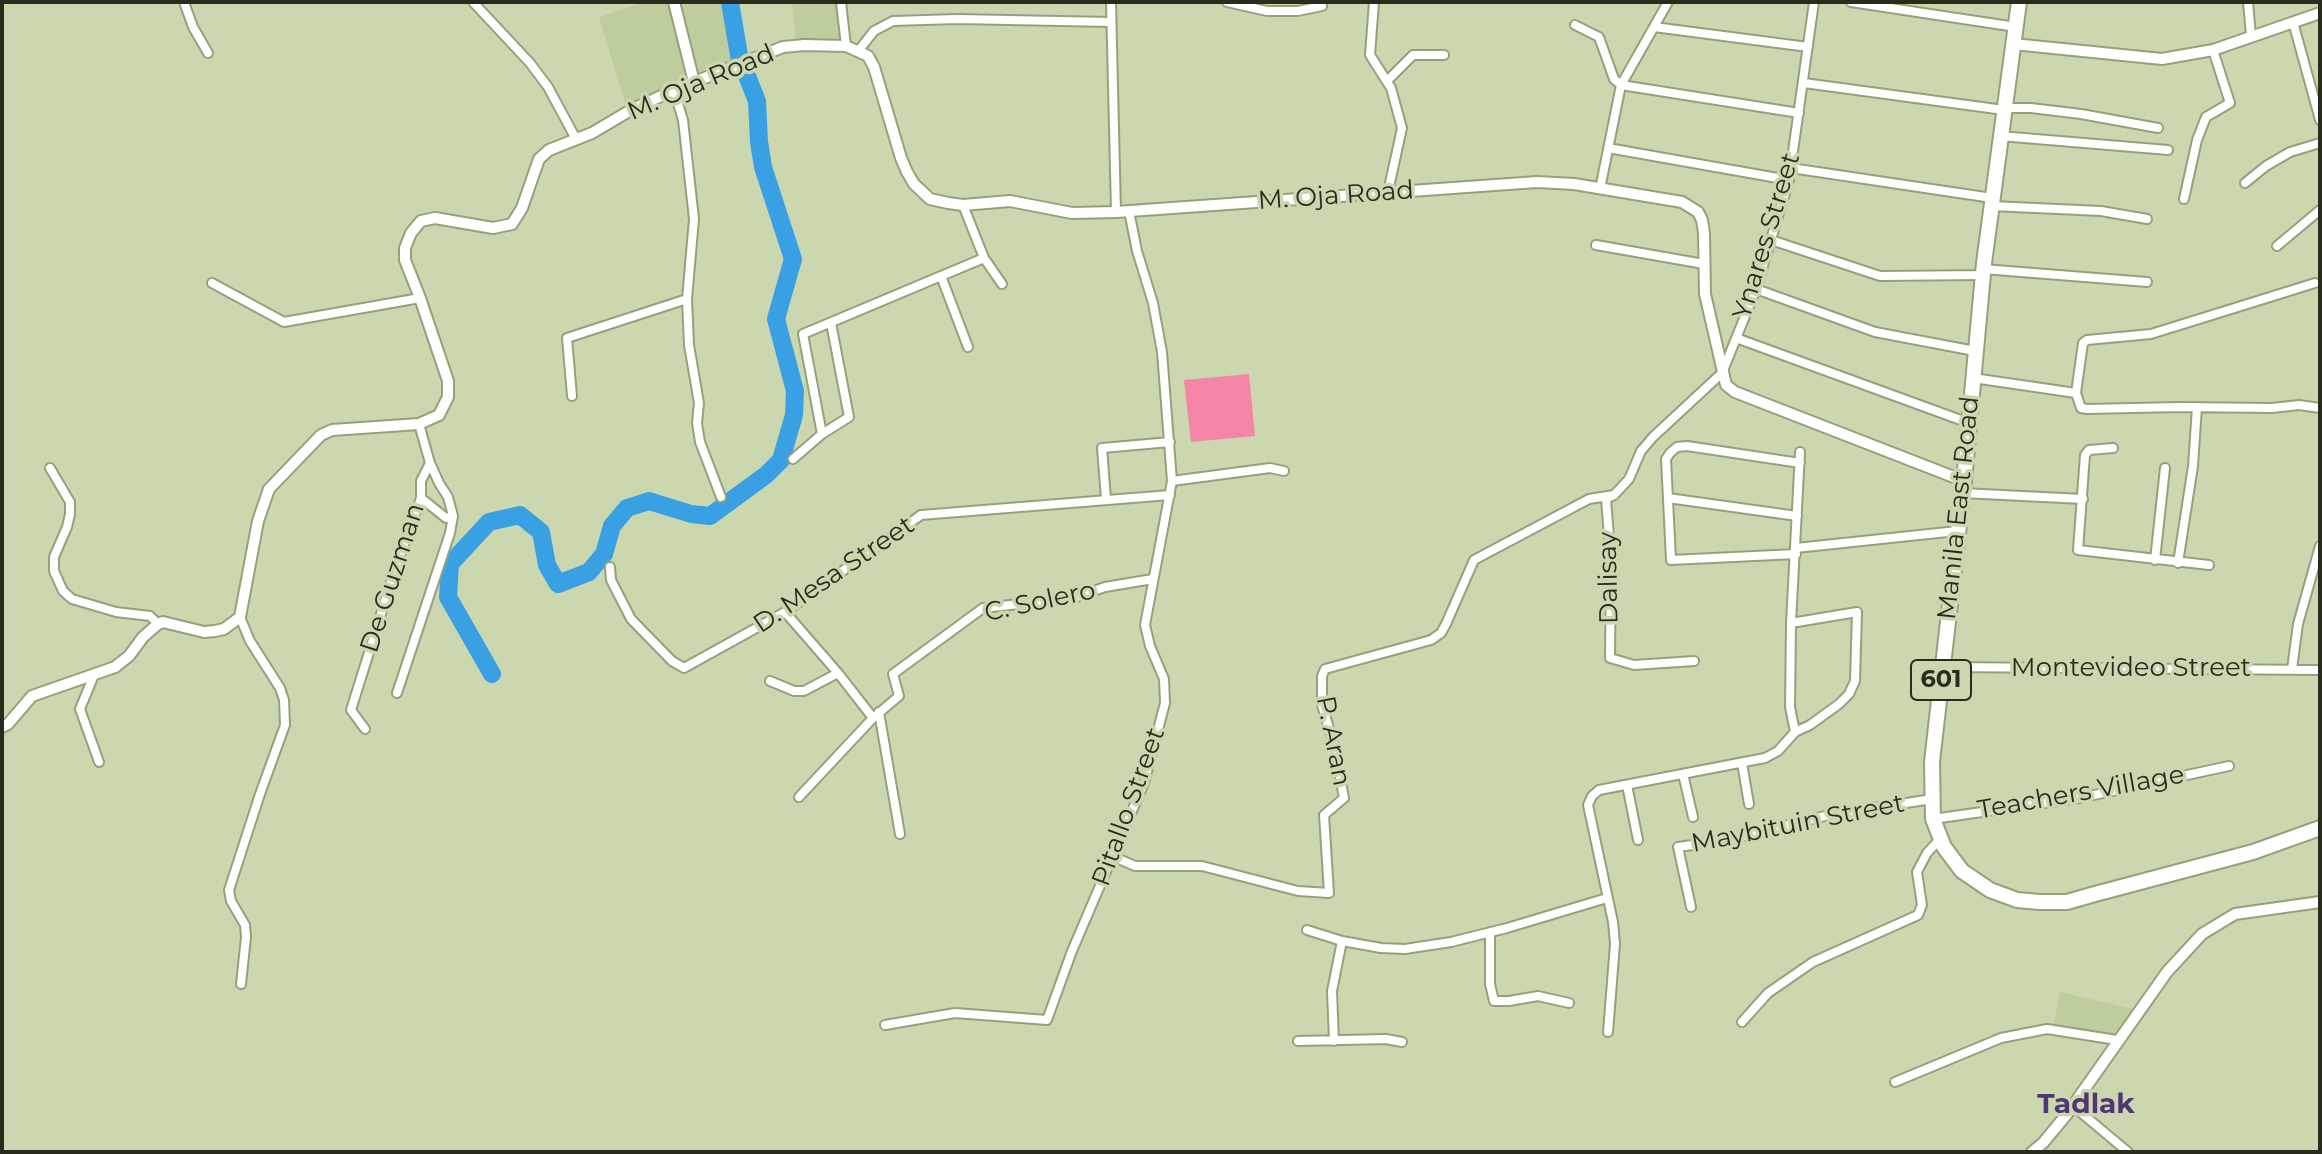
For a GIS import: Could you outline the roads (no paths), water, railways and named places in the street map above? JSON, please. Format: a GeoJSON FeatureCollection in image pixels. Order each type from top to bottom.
{"type":"FeatureCollection","features":[{"type":"Feature","properties":{"kind":"main road","name":"Manila East Road"},"geometry":{"type":"LineString","coordinates":[[2019,2],[1983,272],[1932,762],[1933,819],[1944,847],[1962,871],[1990,890],[2017,900],[2040,902],[2067,902],[2253,852],[2320,828]]}},
{"type":"Feature","properties":{"kind":"street"},"geometry":{"type":"LineString","coordinates":[[184,2],[193,27],[208,53]]}},
{"type":"Feature","properties":{"kind":"street"},"geometry":{"type":"LineString","coordinates":[[473,2],[530,63],[548,87],[576,139]]}},
{"type":"Feature","properties":{"kind":"street"},"geometry":{"type":"LineString","coordinates":[[674,2],[694,82]]}},
{"type":"Feature","properties":{"kind":"street"},"geometry":{"type":"LineString","coordinates":[[841,2],[846,46]]}},
{"type":"Feature","properties":{"kind":"street"},"geometry":{"type":"LineString","coordinates":[[1111,2],[1116,212]]}},
{"type":"Feature","properties":{"kind":"street"},"geometry":{"type":"LineString","coordinates":[[1227,2],[1267,11],[1298,11],[1322,6]]}},
{"type":"Feature","properties":{"kind":"street"},"geometry":{"type":"LineString","coordinates":[[1374,2],[1370,55],[1387,81],[1402,128],[1388,192]]}},
{"type":"Feature","properties":{"kind":"street"},"geometry":{"type":"LineString","coordinates":[[1600,189],[1621,85],[1668,2]]}},
{"type":"Feature","properties":{"kind":"street","name":"Ynares Street"},"geometry":{"type":"LineString","coordinates":[[1722,373],[1756,289],[1789,180],[1814,2]]}},
{"type":"Feature","properties":{"kind":"street"},"geometry":{"type":"LineString","coordinates":[[1851,2],[1881,4],[2016,27]]}},
{"type":"Feature","properties":{"kind":"street"},"geometry":{"type":"LineString","coordinates":[[2248,2],[2251,36]]}},
{"type":"Feature","properties":{"kind":"street"},"geometry":{"type":"LineString","coordinates":[[2013,44],[2162,59],[2213,50],[2320,13]]}},
{"type":"Feature","properties":{"kind":"street"},"geometry":{"type":"LineString","coordinates":[[859,50],[874,31],[893,21],[1111,22]]}},
{"type":"Feature","properties":{"kind":"street"},"geometry":{"type":"LineString","coordinates":[[2293,22],[2320,120]]}},
{"type":"Feature","properties":{"kind":"street"},"geometry":{"type":"LineString","coordinates":[[1575,25],[1599,37],[1614,79],[1621,85],[1799,113]]}},
{"type":"Feature","properties":{"kind":"street"},"geometry":{"type":"LineString","coordinates":[[1654,27],[1808,47]]}},
{"type":"Feature","properties":{"kind":"street","name":"M. Oja Road"},"geometry":{"type":"LineString","coordinates":[[419,424],[439,415],[448,397],[443,361],[405,260],[405,248],[411,233],[421,221],[435,218],[493,228],[512,224],[522,208],[539,159],[549,150],[674,90],[783,47],[804,45],[846,46],[868,56],[901,158],[914,184],[930,199],[963,205],[1010,201],[1072,213],[1116,212],[1537,182],[1682,202],[1698,212],[1704,233],[1705,294],[1722,373]]}},
{"type":"Feature","properties":{"kind":"street"},"geometry":{"type":"LineString","coordinates":[[2184,199],[2197,140],[2206,117],[2230,103],[2213,50]]}},
{"type":"Feature","properties":{"kind":"street"},"geometry":{"type":"LineString","coordinates":[[1387,81],[1413,55],[1444,55]]}},
{"type":"Feature","properties":{"kind":"street"},"geometry":{"type":"LineString","coordinates":[[1804,83],[2004,109],[2031,108],[2081,114],[2158,128]]}},
{"type":"Feature","properties":{"kind":"street"},"geometry":{"type":"LineString","coordinates":[[674,90],[683,120],[694,219],[687,299],[689,345],[699,403],[697,423],[700,442],[721,497]]}},
{"type":"Feature","properties":{"kind":"street"},"geometry":{"type":"LineString","coordinates":[[2000,136],[2168,150]]}},
{"type":"Feature","properties":{"kind":"street"},"geometry":{"type":"LineString","coordinates":[[2245,183],[2290,152],[2320,143]]}},
{"type":"Feature","properties":{"kind":"street"},"geometry":{"type":"LineString","coordinates":[[1608,148],[1789,180]]}},
{"type":"Feature","properties":{"kind":"street"},"geometry":{"type":"LineString","coordinates":[[1791,168],[1992,202],[2101,211],[2147,219]]}},
{"type":"Feature","properties":{"kind":"street"},"geometry":{"type":"LineString","coordinates":[[963,205],[984,258],[1002,284]]}},
{"type":"Feature","properties":{"kind":"street"},"geometry":{"type":"LineString","coordinates":[[2277,246],[2320,210]]}},
{"type":"Feature","properties":{"kind":"street","name":"Pitallo Street"},"geometry":{"type":"LineString","coordinates":[[885,1025],[955,1013],[1047,1020],[1072,951],[1144,783],[1165,703],[1164,679],[1145,625],[1172,481],[1162,352],[1153,303],[1129,211]]}},
{"type":"Feature","properties":{"kind":"street"},"geometry":{"type":"LineString","coordinates":[[1771,240],[1880,276],[1983,272],[2147,282]]}},
{"type":"Feature","properties":{"kind":"street"},"geometry":{"type":"LineString","coordinates":[[1596,245],[1704,264]]}},
{"type":"Feature","properties":{"kind":"street"},"geometry":{"type":"LineString","coordinates":[[822,434],[803,334],[984,258]]}},
{"type":"Feature","properties":{"kind":"street"},"geometry":{"type":"LineString","coordinates":[[941,276],[968,347]]}},
{"type":"Feature","properties":{"kind":"street"},"geometry":{"type":"LineString","coordinates":[[212,283],[284,322],[420,298]]}},
{"type":"Feature","properties":{"kind":"street"},"geometry":{"type":"LineString","coordinates":[[2315,283],[2151,334],[2087,340],[2083,343],[2076,393],[2081,408],[2087,409],[2272,408],[2299,405],[2320,408]]}},
{"type":"Feature","properties":{"kind":"street"},"geometry":{"type":"LineString","coordinates":[[1756,289],[1875,332],[1975,351]]}},
{"type":"Feature","properties":{"kind":"street"},"geometry":{"type":"LineString","coordinates":[[572,396],[567,338],[687,299]]}},
{"type":"Feature","properties":{"kind":"street"},"geometry":{"type":"LineString","coordinates":[[793,459],[822,434],[849,417],[831,323]]}},
{"type":"Feature","properties":{"kind":"street"},"geometry":{"type":"LineString","coordinates":[[1736,338],[1969,423]]}},
{"type":"Feature","properties":{"kind":"street"},"geometry":{"type":"LineString","coordinates":[[1610,497],[1629,479],[1641,451],[1653,437],[1722,373],[1726,385],[1735,392],[1963,487],[2083,499]]}},
{"type":"Feature","properties":{"kind":"street"},"geometry":{"type":"LineString","coordinates":[[1973,378],[2076,393]]}},
{"type":"Feature","properties":{"kind":"street"},"geometry":{"type":"LineString","coordinates":[[2178,563],[2193,466],[2197,407]]}},
{"type":"Feature","properties":{"kind":"street"},"geometry":{"type":"LineString","coordinates":[[241,984],[245,925],[231,901],[229,890],[285,725],[280,688],[250,641],[240,617],[258,521],[269,489],[321,435],[332,430],[419,424],[430,463],[448,497],[453,516],[397,693]]}},
{"type":"Feature","properties":{"kind":"street"},"geometry":{"type":"LineString","coordinates":[[1106,499],[1102,448],[1170,442]]}},
{"type":"Feature","properties":{"kind":"street"},"geometry":{"type":"LineString","coordinates":[[1800,463],[1677,447],[1666,459],[1671,560],[1796,551],[1957,531]]}},
{"type":"Feature","properties":{"kind":"street"},"geometry":{"type":"LineString","coordinates":[[2113,448],[2089,450],[2085,455],[2078,550],[2209,565]]}},
{"type":"Feature","properties":{"kind":"street"},"geometry":{"type":"LineString","coordinates":[[1795,732],[1790,707],[1791,623],[1800,452]]}},
{"type":"Feature","properties":{"kind":"street","name":"De Guzman"},"geometry":{"type":"LineString","coordinates":[[365,729],[351,710],[395,569],[421,498],[421,481],[430,463]]}},
{"type":"Feature","properties":{"kind":"street"},"geometry":{"type":"LineString","coordinates":[[50,468],[70,502],[67,527],[54,557],[54,571],[63,591],[72,599],[116,612],[150,616],[158,624]]}},
{"type":"Feature","properties":{"kind":"street"},"geometry":{"type":"LineString","coordinates":[[2155,560],[2165,468]]}},
{"type":"Feature","properties":{"kind":"street"},"geometry":{"type":"LineString","coordinates":[[1172,481],[1256,469],[1284,471]]}},
{"type":"Feature","properties":{"kind":"street","name":"D. Mesa Street"},"geometry":{"type":"LineString","coordinates":[[610,567],[611,580],[625,611],[672,661],[684,668],[785,612],[921,515],[1170,495]]}},
{"type":"Feature","properties":{"kind":"street","name":"Dalisay"},"geometry":{"type":"LineString","coordinates":[[1610,497],[1610,658],[1634,665],[1694,661]]}},
{"type":"Feature","properties":{"kind":"street","name":"P. Aran"},"geometry":{"type":"LineString","coordinates":[[1114,857],[1135,866],[1202,866],[1298,891],[1329,893],[1324,815],[1344,798],[1334,745],[1322,705],[1322,676],[1325,669],[1431,640],[1441,633],[1446,624],[1474,560],[1589,499],[1610,497]]}},
{"type":"Feature","properties":{"kind":"street"},"geometry":{"type":"LineString","coordinates":[[421,498],[446,518],[453,516]]}},
{"type":"Feature","properties":{"kind":"street"},"geometry":{"type":"LineString","coordinates":[[1668,498],[1797,516]]}},
{"type":"Feature","properties":{"kind":"street"},"geometry":{"type":"LineString","coordinates":[[2292,669],[2298,624],[2320,546]]}},
{"type":"Feature","properties":{"kind":"street","name":"C. Solero"},"geometry":{"type":"LineString","coordinates":[[876,715],[899,696],[893,674],[983,608],[1074,598],[1105,587],[1153,579]]}},
{"type":"Feature","properties":{"kind":"street"},"geometry":{"type":"LineString","coordinates":[[785,612],[876,715],[900,834]]}},
{"type":"Feature","properties":{"kind":"street"},"geometry":{"type":"LineString","coordinates":[[1608,1032],[1615,944],[1588,805],[1592,796],[1599,790],[1765,758],[1778,751],[1795,732],[1824,715],[1849,694],[1855,681],[1857,612],[1791,623]]}},
{"type":"Feature","properties":{"kind":"street"},"geometry":{"type":"LineString","coordinates":[[2,727],[32,696],[115,667],[158,624],[163,622],[204,632],[224,629],[240,617]]}},
{"type":"Feature","properties":{"kind":"street","name":"Montevideo Street"},"geometry":{"type":"LineString","coordinates":[[1942,667],[2320,670]]}},
{"type":"Feature","properties":{"kind":"street"},"geometry":{"type":"LineString","coordinates":[[770,681],[794,691],[804,691],[838,673]]}},
{"type":"Feature","properties":{"kind":"street"},"geometry":{"type":"LineString","coordinates":[[94,675],[80,709],[99,762]]}},
{"type":"Feature","properties":{"kind":"street"},"geometry":{"type":"LineString","coordinates":[[799,797],[876,715]]}},
{"type":"Feature","properties":{"kind":"street"},"geometry":{"type":"LineString","coordinates":[[1742,763],[1749,804]]}},
{"type":"Feature","properties":{"kind":"street","name":"Teachers Village"},"geometry":{"type":"LineString","coordinates":[[1933,819],[2080,798],[2229,766]]}},
{"type":"Feature","properties":{"kind":"street"},"geometry":{"type":"LineString","coordinates":[[1683,774],[1693,817]]}},
{"type":"Feature","properties":{"kind":"street"},"geometry":{"type":"LineString","coordinates":[[1627,785],[1638,840]]}},
{"type":"Feature","properties":{"kind":"street","name":"Maybituin Street"},"geometry":{"type":"LineString","coordinates":[[1691,907],[1678,847],[1727,840],[1829,815],[1932,799]]}},
{"type":"Feature","properties":{"kind":"street"},"geometry":{"type":"LineString","coordinates":[[1742,1022],[1768,993],[1813,962],[1918,915],[1922,905],[1917,872],[1927,853],[1941,838]]}},
{"type":"Feature","properties":{"kind":"street"},"geometry":{"type":"LineString","coordinates":[[1307,930],[1342,941],[1405,949],[1451,942],[1607,898]]}},
{"type":"Feature","properties":{"kind":"street"},"geometry":{"type":"LineString","coordinates":[[2032,1152],[2073,1106],[2167,972],[2202,934],[2235,914],[2320,902]]}},
{"type":"Feature","properties":{"kind":"street"},"geometry":{"type":"LineString","coordinates":[[1490,932],[1490,984],[1494,1001],[1538,996],[1569,1003]]}},
{"type":"Feature","properties":{"kind":"street"},"geometry":{"type":"LineString","coordinates":[[1334,1041],[1332,991],[1342,941]]}},
{"type":"Feature","properties":{"kind":"street"},"geometry":{"type":"LineString","coordinates":[[1895,1082],[2001,1038],[2047,1029],[2117,1040]]}},
{"type":"Feature","properties":{"kind":"street"},"geometry":{"type":"LineString","coordinates":[[1298,1041],[1386,1039],[1402,1042]]}},
{"type":"Feature","properties":{"kind":"street"},"geometry":{"type":"LineString","coordinates":[[2073,1106],[2128,1152]]}},
{"type":"Feature","properties":{"kind":"waterway"},"geometry":{"type":"LineString","coordinates":[[730,2],[740,61]]}},
{"type":"Feature","properties":{"kind":"waterway"},"geometry":{"type":"LineString","coordinates":[[492,674],[448,597],[450,564],[489,522],[520,515],[541,532],[547,565],[558,584],[589,572],[604,554],[612,526],[627,508],[649,501],[691,514],[710,516],[766,475],[781,460],[794,415],[795,391],[776,319],[793,259],[763,167],[757,101],[743,66]]}},
{"type":"Feature","properties":{"kind":"district","name":"Tadlak"},"geometry":{"type":"Point","coordinates":[2086,1105]}}]}
